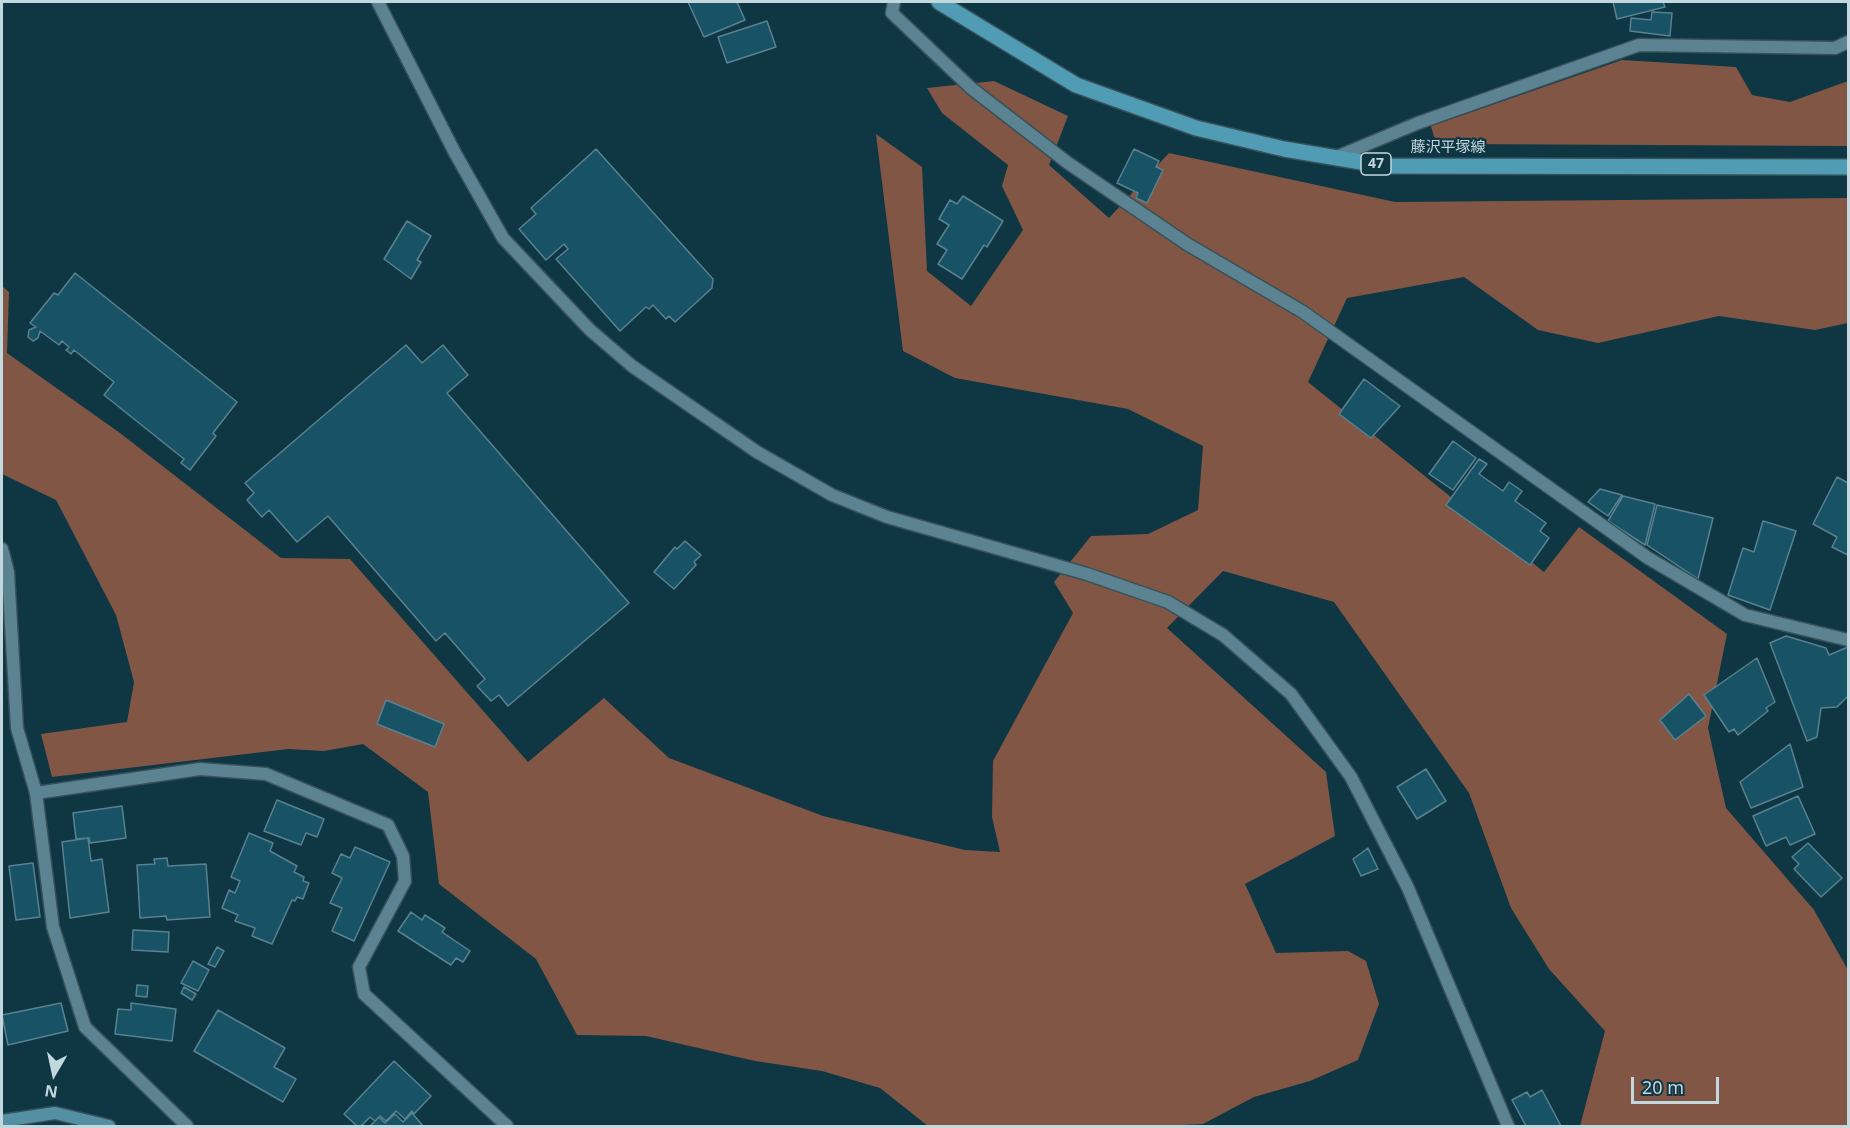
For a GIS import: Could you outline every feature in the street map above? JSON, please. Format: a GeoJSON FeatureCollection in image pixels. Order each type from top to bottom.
{"type":"FeatureCollection","features":[{"type":"Feature","properties":{"kind":"main road","name":"藤沢平塚線"},"geometry":{"type":"LineString","coordinates":[[939,2],[1076,85],[1196,128],[1284,149],[1385,166],[1848,167]]}},
{"type":"Feature","properties":{"kind":"street"},"geometry":{"type":"LineString","coordinates":[[378,2],[503,238],[590,330],[632,366],[757,452],[832,495],[887,517],[1087,574],[1168,602],[1223,635],[1291,694],[1352,777],[1407,888],[1508,1126]]}},
{"type":"Feature","properties":{"kind":"street"},"geometry":{"type":"LineString","coordinates":[[894,2],[892,13],[963,80],[1068,162],[1187,244],[1303,312],[1648,558],[1745,615],[1848,640]]}},
{"type":"Feature","properties":{"kind":"street"},"geometry":{"type":"LineString","coordinates":[[1334,158],[1418,123],[1639,45],[1835,48],[1848,42]]}},
{"type":"Feature","properties":{"kind":"street"},"geometry":{"type":"LineString","coordinates":[[2,549],[8,572],[17,728],[36,794],[53,927],[85,1027],[187,1126]]}},
{"type":"Feature","properties":{"kind":"street"},"geometry":{"type":"LineString","coordinates":[[36,794],[200,769],[266,774],[388,825],[403,856],[405,881],[359,967],[364,994],[507,1126]]}},
{"type":"Feature","properties":{"kind":"street"},"geometry":{"type":"LineString","coordinates":[[2,1121],[55,1113],[109,1126]]}},
{"type":"Feature","properties":{"kind":"shaded area"},"geometry":{"type":"Polygon","coordinates":[[[1622,60],[1736,67],[1752,95],[1790,102],[1848,81],[1848,146],[1451,144],[1434,137],[1431,126],[1622,60]]]}},
{"type":"Feature","properties":{"kind":"shaded area"},"geometry":{"type":"Polygon","coordinates":[[[994,81],[1068,116],[1049,165],[1109,218],[1169,153],[1395,202],[1848,198],[1848,323],[1815,330],[1719,316],[1598,343],[1538,330],[1464,277],[1347,298],[1308,382],[1544,572],[1579,527],[1727,634],[1708,728],[1726,808],[1814,910],[1848,970],[1848,1126],[1580,1126],[1605,1031],[1549,969],[1511,908],[1469,793],[1334,602],[1223,571],[1167,628],[1326,772],[1335,836],[1245,884],[1276,953],[1348,951],[1366,961],[1379,1004],[1358,1060],[1310,1081],[1254,1097],[1203,1124],[928,1126],[880,1088],[822,1071],[755,1061],[646,1036],[577,1035],[536,959],[439,884],[428,792],[363,744],[324,751],[288,749],[52,777],[41,734],[127,722],[134,682],[116,615],[56,500],[2,474],[2,286],[9,292],[7,353],[120,433],[281,558],[350,559],[528,762],[604,698],[669,758],[823,816],[965,850],[1000,852],[992,817],[993,761],[1073,613],[1054,582],[1091,536],[1148,534],[1198,510],[1203,446],[1128,409],[955,378],[903,351],[876,134],[922,167],[927,271],[971,306],[1023,230],[1002,186],[1008,165],[942,113],[927,88],[994,81]]]}},
{"type":"Feature","properties":{"kind":"building"},"geometry":{"type":"Polygon","coordinates":[[[688,2],[737,2],[745,20],[704,37],[688,2]]]}},
{"type":"Feature","properties":{"kind":"building"},"geometry":{"type":"Polygon","coordinates":[[[1613,2],[1663,2],[1665,7],[1617,19],[1613,2]]]}},
{"type":"Feature","properties":{"kind":"building"},"geometry":{"type":"Polygon","coordinates":[[[1652,12],[1672,13],[1670,36],[1630,31],[1631,18],[1651,20],[1652,12]]]}},
{"type":"Feature","properties":{"kind":"building"},"geometry":{"type":"Polygon","coordinates":[[[767,21],[776,47],[727,63],[718,37],[767,21]]]}},
{"type":"Feature","properties":{"kind":"building"},"geometry":{"type":"Polygon","coordinates":[[[596,149],[713,279],[712,288],[675,322],[669,316],[666,319],[653,305],[649,309],[646,307],[620,331],[556,259],[568,249],[564,244],[546,260],[519,229],[536,214],[531,208],[596,149]]]}},
{"type":"Feature","properties":{"kind":"building"},"geometry":{"type":"Polygon","coordinates":[[[1134,149],[1159,161],[1156,167],[1163,170],[1147,203],[1136,198],[1138,193],[1117,183],[1134,149]]]}},
{"type":"Feature","properties":{"kind":"building"},"geometry":{"type":"Polygon","coordinates":[[[963,196],[1003,221],[987,247],[984,245],[962,279],[938,264],[947,250],[937,244],[949,225],[939,219],[950,200],[957,204],[963,196]]]}},
{"type":"Feature","properties":{"kind":"building"},"geometry":{"type":"Polygon","coordinates":[[[407,221],[431,236],[417,260],[421,262],[411,279],[384,259],[407,221]]]}},
{"type":"Feature","properties":{"kind":"building"},"geometry":{"type":"Polygon","coordinates":[[[75,273],[237,402],[213,433],[216,436],[190,470],[181,463],[184,459],[104,395],[114,382],[74,350],[71,354],[66,350],[69,347],[62,341],[59,345],[40,331],[38,338],[33,341],[28,337],[29,330],[36,327],[30,323],[54,293],[58,295],[75,273]]]}},
{"type":"Feature","properties":{"kind":"building"},"geometry":{"type":"Polygon","coordinates":[[[406,345],[422,363],[443,345],[468,375],[447,393],[629,603],[508,706],[499,695],[491,701],[477,686],[485,679],[445,633],[436,641],[328,516],[297,542],[269,510],[262,517],[247,500],[254,493],[245,483],[406,345]]]}},
{"type":"Feature","properties":{"kind":"building"},"geometry":{"type":"Polygon","coordinates":[[[1364,379],[1400,406],[1371,438],[1339,414],[1364,379]]]}},
{"type":"Feature","properties":{"kind":"building"},"geometry":{"type":"Polygon","coordinates":[[[1453,441],[1476,458],[1453,490],[1429,474],[1453,441]]]}},
{"type":"Feature","properties":{"kind":"building"},"geometry":{"type":"Polygon","coordinates":[[[1479,459],[1487,464],[1479,474],[1503,491],[1509,482],[1522,491],[1515,501],[1546,523],[1540,531],[1549,538],[1530,565],[1446,505],[1479,459]]]}},
{"type":"Feature","properties":{"kind":"building"},"geometry":{"type":"Polygon","coordinates":[[[1837,477],[1848,483],[1848,555],[1832,547],[1837,537],[1813,524],[1837,477]]]}},
{"type":"Feature","properties":{"kind":"building"},"geometry":{"type":"Polygon","coordinates":[[[1600,489],[1622,495],[1608,516],[1588,502],[1600,489]]]}},
{"type":"Feature","properties":{"kind":"building"},"geometry":{"type":"Polygon","coordinates":[[[1623,496],[1655,504],[1645,545],[1608,521],[1623,496]]]}},
{"type":"Feature","properties":{"kind":"building"},"geometry":{"type":"Polygon","coordinates":[[[1657,505],[1713,518],[1698,579],[1647,545],[1657,505]]]}},
{"type":"Feature","properties":{"kind":"building"},"geometry":{"type":"Polygon","coordinates":[[[1763,521],[1796,531],[1770,610],[1728,595],[1743,548],[1754,552],[1763,521]]]}},
{"type":"Feature","properties":{"kind":"building"},"geometry":{"type":"Polygon","coordinates":[[[685,541],[701,555],[694,562],[696,565],[674,589],[654,572],[675,547],[677,549],[685,541]]]}},
{"type":"Feature","properties":{"kind":"building"},"geometry":{"type":"Polygon","coordinates":[[[1786,636],[1826,648],[1829,655],[1848,647],[1848,696],[1837,707],[1821,708],[1817,737],[1807,741],[1770,643],[1786,636]]]}},
{"type":"Feature","properties":{"kind":"building"},"geometry":{"type":"Polygon","coordinates":[[[1757,658],[1775,702],[1766,708],[1768,711],[1738,735],[1734,729],[1729,732],[1704,695],[1757,658]]]}},
{"type":"Feature","properties":{"kind":"building"},"geometry":{"type":"Polygon","coordinates":[[[1689,694],[1706,716],[1675,740],[1660,720],[1689,694]]]}},
{"type":"Feature","properties":{"kind":"building"},"geometry":{"type":"Polygon","coordinates":[[[386,700],[444,724],[435,747],[377,724],[386,700]]]}},
{"type":"Feature","properties":{"kind":"building"},"geometry":{"type":"Polygon","coordinates":[[[1790,744],[1803,787],[1751,808],[1740,782],[1790,744]]]}},
{"type":"Feature","properties":{"kind":"building"},"geometry":{"type":"Polygon","coordinates":[[[1426,769],[1446,801],[1417,819],[1397,787],[1426,769]]]}},
{"type":"Feature","properties":{"kind":"building"},"geometry":{"type":"Polygon","coordinates":[[[1798,796],[1815,834],[1790,845],[1786,837],[1766,846],[1753,816],[1798,796]]]}},
{"type":"Feature","properties":{"kind":"building"},"geometry":{"type":"Polygon","coordinates":[[[277,800],[324,819],[317,837],[306,833],[301,845],[264,831],[277,800]]]}},
{"type":"Feature","properties":{"kind":"building"},"geometry":{"type":"Polygon","coordinates":[[[122,806],[126,838],[90,843],[89,838],[76,839],[73,813],[122,806]]]}},
{"type":"Feature","properties":{"kind":"building"},"geometry":{"type":"Polygon","coordinates":[[[249,833],[273,843],[270,851],[297,866],[294,872],[304,877],[303,881],[309,883],[303,899],[297,897],[295,901],[292,900],[272,944],[252,936],[255,928],[235,921],[238,915],[222,908],[229,890],[235,893],[240,881],[231,877],[249,833]]]}},
{"type":"Feature","properties":{"kind":"building"},"geometry":{"type":"Polygon","coordinates":[[[88,838],[91,861],[102,859],[109,912],[70,918],[62,842],[88,838]]]}},
{"type":"Feature","properties":{"kind":"building"},"geometry":{"type":"Polygon","coordinates":[[[1808,843],[1842,878],[1821,897],[1794,869],[1799,864],[1792,857],[1808,843]]]}},
{"type":"Feature","properties":{"kind":"building"},"geometry":{"type":"Polygon","coordinates":[[[355,847],[390,862],[354,941],[332,931],[342,908],[330,903],[342,878],[332,873],[341,854],[350,858],[355,847]]]}},
{"type":"Feature","properties":{"kind":"building"},"geometry":{"type":"Polygon","coordinates":[[[1368,848],[1378,869],[1361,876],[1353,859],[1368,848]]]}},
{"type":"Feature","properties":{"kind":"building"},"geometry":{"type":"Polygon","coordinates":[[[167,858],[168,866],[206,864],[210,917],[167,920],[166,916],[140,918],[137,865],[155,864],[154,859],[167,858]]]}},
{"type":"Feature","properties":{"kind":"building"},"geometry":{"type":"Polygon","coordinates":[[[33,863],[40,917],[16,920],[9,866],[33,863]]]}},
{"type":"Feature","properties":{"kind":"building"},"geometry":{"type":"Polygon","coordinates":[[[411,912],[422,920],[425,915],[445,928],[442,932],[470,951],[463,962],[456,958],[451,965],[398,931],[411,912]]]}},
{"type":"Feature","properties":{"kind":"building"},"geometry":{"type":"Polygon","coordinates":[[[133,930],[169,932],[168,952],[132,950],[133,930]]]}},
{"type":"Feature","properties":{"kind":"building"},"geometry":{"type":"Polygon","coordinates":[[[217,947],[224,951],[215,967],[208,964],[217,947]]]}},
{"type":"Feature","properties":{"kind":"building"},"geometry":{"type":"Polygon","coordinates":[[[193,961],[209,970],[198,991],[181,983],[193,961]]]}},
{"type":"Feature","properties":{"kind":"building"},"geometry":{"type":"Polygon","coordinates":[[[137,985],[148,986],[147,997],[136,996],[137,985]]]}},
{"type":"Feature","properties":{"kind":"building"},"geometry":{"type":"Polygon","coordinates":[[[184,987],[196,994],[192,1000],[181,993],[184,987]]]}},
{"type":"Feature","properties":{"kind":"building"},"geometry":{"type":"Polygon","coordinates":[[[61,1003],[68,1031],[8,1045],[2,1015],[61,1003]]]}},
{"type":"Feature","properties":{"kind":"building"},"geometry":{"type":"Polygon","coordinates":[[[131,1003],[176,1009],[172,1041],[115,1034],[118,1009],[131,1010],[131,1003]]]}},
{"type":"Feature","properties":{"kind":"building"},"geometry":{"type":"Polygon","coordinates":[[[218,1010],[285,1048],[274,1067],[296,1079],[283,1102],[194,1051],[218,1010]]]}},
{"type":"Feature","properties":{"kind":"building"},"geometry":{"type":"Polygon","coordinates":[[[394,1061],[431,1096],[414,1114],[412,1111],[405,1119],[396,1111],[386,1121],[380,1116],[375,1121],[370,1117],[361,1126],[357,1126],[344,1114],[394,1061]]]}},
{"type":"Feature","properties":{"kind":"building"},"geometry":{"type":"Polygon","coordinates":[[[1542,1090],[1561,1126],[1526,1126],[1512,1100],[1527,1092],[1530,1097],[1542,1090]]]}},
{"type":"Feature","properties":{"kind":"building"},"geometry":{"type":"Polygon","coordinates":[[[412,1113],[423,1126],[370,1126],[379,1117],[385,1123],[395,1114],[403,1122],[412,1113]]]}}]}
